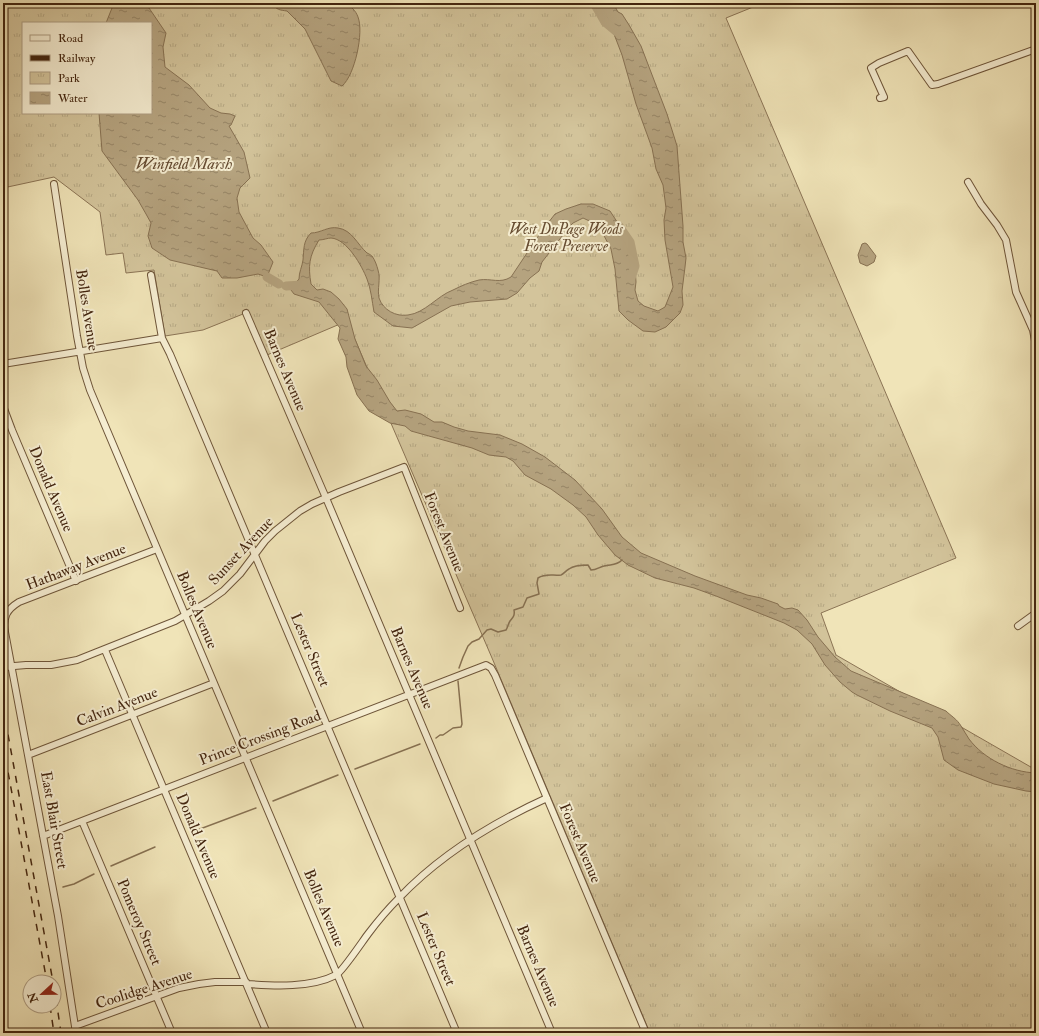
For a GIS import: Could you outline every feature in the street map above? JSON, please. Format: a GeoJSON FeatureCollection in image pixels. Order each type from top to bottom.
{"type":"FeatureCollection","features":[{"type":"Feature","properties":{"kind":"street"},"geometry":{"type":"LineString","coordinates":[[880,98],[884,97],[871,68],[879,63],[908,51],[932,85],[1036,50]]}},
{"type":"Feature","properties":{"kind":"street"},"geometry":{"type":"LineString","coordinates":[[968,182],[1006,240],[1016,292],[1033,330],[1036,346]]}},
{"type":"Feature","properties":{"kind":"street","name":"Bolles Avenue"},"geometry":{"type":"LineString","coordinates":[[54,184],[80,352],[90,390],[362,1033]]}},
{"type":"Feature","properties":{"kind":"street","name":"Lester Street"},"geometry":{"type":"LineString","coordinates":[[151,275],[162,338],[328,726],[457,1033]]}},
{"type":"Feature","properties":{"kind":"street","name":"Barnes Avenue"},"geometry":{"type":"LineString","coordinates":[[246,313],[410,695],[552,1033]]}},
{"type":"Feature","properties":{"kind":"street"},"geometry":{"type":"LineString","coordinates":[[3,364],[162,338]]}},
{"type":"Feature","properties":{"kind":"street","name":"Donald Avenue"},"geometry":{"type":"LineString","coordinates":[[3,406],[76,581]]}},
{"type":"Feature","properties":{"kind":"street","name":"Sunset Avenue"},"geometry":{"type":"LineString","coordinates":[[3,667],[60,664],[78,660],[164,626],[209,601],[223,591],[240,574],[265,541],[288,520],[312,504],[404,467]]}},
{"type":"Feature","properties":{"kind":"street","name":"Forest Avenue"},"geometry":{"type":"LineString","coordinates":[[404,467],[460,608]]}},
{"type":"Feature","properties":{"kind":"street","name":"Hathaway Avenue"},"geometry":{"type":"LineString","coordinates":[[7,612],[19,602],[157,549]]}},
{"type":"Feature","properties":{"kind":"street","name":"East Blair Street"},"geometry":{"type":"LineString","coordinates":[[7,612],[5,627],[65,953],[76,1030]]}},
{"type":"Feature","properties":{"kind":"street"},"geometry":{"type":"LineString","coordinates":[[1018,626],[1036,613]]}},
{"type":"Feature","properties":{"kind":"street","name":"Donald Avenue"},"geometry":{"type":"LineString","coordinates":[[105,650],[267,1033]]}},
{"type":"Feature","properties":{"kind":"street","name":"Forest Avenue"},"geometry":{"type":"LineString","coordinates":[[486,665],[491,668],[495,675],[643,1032]]}},
{"type":"Feature","properties":{"kind":"street","name":"Prince Crossing Road"},"geometry":{"type":"LineString","coordinates":[[43,836],[486,665]]}},
{"type":"Feature","properties":{"kind":"street","name":"Calvin Avenue"},"geometry":{"type":"LineString","coordinates":[[28,755],[214,683]]}},
{"type":"Feature","properties":{"kind":"street"},"geometry":{"type":"LineString","coordinates":[[338,975],[368,934],[400,897],[434,866],[470,839],[508,817],[547,798]]}},
{"type":"Feature","properties":{"kind":"street","name":"Pomeroy Street"},"geometry":{"type":"LineString","coordinates":[[82,821],[172,1033]]}},
{"type":"Feature","properties":{"kind":"street","name":"Coolidge Avenue"},"geometry":{"type":"LineString","coordinates":[[76,1030],[156,996],[179,988],[215,982],[286,986],[310,983],[338,975]]}},
{"type":"Feature","properties":{"kind":"green space","name":"West DuPage Woods Forest Preserve"},"geometry":{"type":"Polygon","coordinates":[[[3,3],[763,3],[726,18],[956,558],[821,613],[836,655],[1036,770],[1036,1033],[650,1033],[492,658],[347,321],[267,355],[248,312],[203,330],[165,336],[154,270],[126,273],[123,253],[106,255],[100,212],[54,177],[3,188],[3,3]]]}},
{"type":"Feature","properties":{"kind":"water","name":"Winfield Marsh"},"geometry":{"type":"Polygon","coordinates":[[[114,3],[142,4],[149,8],[166,33],[163,47],[165,67],[189,85],[210,108],[221,113],[235,116],[231,125],[229,126],[244,152],[250,178],[240,188],[237,198],[239,212],[253,238],[261,245],[273,262],[267,277],[258,274],[237,278],[222,278],[217,271],[170,260],[152,248],[148,236],[151,223],[138,200],[102,151],[99,114],[152,114],[152,22],[106,22],[114,3]]]}},
{"type":"Feature","properties":{"kind":"water"},"geometry":{"type":"Polygon","coordinates":[[[272,3],[345,3],[355,11],[360,24],[359,43],[351,73],[342,86],[331,81],[305,29],[287,11],[280,10],[272,3]]]}},
{"type":"Feature","properties":{"kind":"water"},"geometry":{"type":"Polygon","coordinates":[[[596,3],[613,3],[618,12],[622,14],[641,46],[667,114],[677,146],[683,242],[686,258],[682,291],[683,305],[680,313],[666,327],[655,332],[643,331],[619,311],[615,269],[611,249],[601,230],[596,224],[583,218],[570,226],[542,262],[539,271],[530,278],[517,293],[507,299],[470,302],[451,306],[412,328],[393,326],[374,312],[370,287],[362,267],[348,248],[337,240],[331,238],[319,240],[310,261],[311,284],[317,290],[323,289],[331,292],[347,309],[355,339],[366,366],[397,411],[405,410],[421,414],[434,422],[442,422],[468,431],[500,435],[522,444],[545,457],[575,480],[602,509],[622,537],[641,553],[695,576],[747,595],[778,604],[785,609],[792,608],[798,610],[835,657],[851,671],[946,711],[958,721],[969,739],[982,753],[1008,767],[1036,773],[1036,792],[994,784],[958,770],[944,760],[938,737],[932,728],[890,711],[852,692],[840,682],[825,665],[812,644],[797,630],[784,623],[716,596],[694,588],[655,578],[628,565],[615,555],[598,535],[586,517],[573,505],[551,489],[525,475],[513,461],[506,457],[489,455],[472,448],[411,431],[405,426],[390,423],[369,411],[357,395],[347,367],[346,357],[338,339],[340,328],[319,302],[294,294],[291,290],[299,279],[304,245],[308,236],[311,233],[331,228],[338,228],[351,234],[363,249],[372,256],[379,273],[379,298],[384,306],[390,312],[395,314],[414,314],[447,293],[469,283],[479,280],[503,280],[511,277],[555,214],[581,204],[593,204],[610,211],[625,234],[635,267],[635,290],[638,301],[644,306],[658,311],[665,307],[673,287],[665,240],[664,220],[666,208],[663,185],[656,169],[652,148],[636,104],[622,55],[614,34],[596,3]]]}},
{"type":"Feature","properties":{"kind":"water"},"geometry":{"type":"Polygon","coordinates":[[[865,243],[876,256],[874,262],[867,266],[860,263],[858,255],[862,244],[865,243]]]}},
{"type":"Feature","properties":{"kind":"waterway"},"geometry":{"type":"LineString","coordinates":[[594,3],[605,22],[617,32]]}},
{"type":"Feature","properties":{"kind":"waterway"},"geometry":{"type":"LineString","coordinates":[[619,226],[630,242],[635,266],[631,278]]}},
{"type":"Feature","properties":{"kind":"waterway"},"geometry":{"type":"LineString","coordinates":[[267,277],[279,284]]}},
{"type":"Feature","properties":{"kind":"waterway"},"geometry":{"type":"LineString","coordinates":[[286,286],[303,285]]}},
{"type":"Feature","properties":{"kind":"waterway"},"geometry":{"type":"LineString","coordinates":[[459,668],[468,646],[472,642],[479,639],[487,630],[491,629],[498,632],[506,630],[509,622],[514,616],[514,610],[523,607],[527,598],[539,594],[537,583],[538,578],[541,576],[561,575],[571,568],[580,565],[588,565],[591,570],[595,570],[602,566],[616,564],[622,560]]}},
{"type":"Feature","properties":{"kind":"waterway"},"geometry":{"type":"LineString","coordinates":[[436,738],[453,728],[461,727],[458,681]]}},
{"type":"Feature","properties":{"kind":"waterway"},"geometry":{"type":"LineString","coordinates":[[355,769],[420,744]]}},
{"type":"Feature","properties":{"kind":"waterway"},"geometry":{"type":"LineString","coordinates":[[273,801],[338,775]]}},
{"type":"Feature","properties":{"kind":"waterway"},"geometry":{"type":"LineString","coordinates":[[192,832],[256,808]]}},
{"type":"Feature","properties":{"kind":"waterway"},"geometry":{"type":"LineString","coordinates":[[111,866],[155,847]]}},
{"type":"Feature","properties":{"kind":"waterway"},"geometry":{"type":"LineString","coordinates":[[63,887],[74,884],[94,874]]}},
{"type":"Feature","properties":{"kind":"railway"},"geometry":{"type":"LineString","coordinates":[[3,707],[52,974]]}},
{"type":"Feature","properties":{"kind":"railway"},"geometry":{"type":"LineString","coordinates":[[3,745],[46,974]]}},
{"type":"Feature","properties":{"kind":"railway"},"geometry":{"type":"LineString","coordinates":[[51,1014],[54,1033]]}},
{"type":"Feature","properties":{"kind":"railway"},"geometry":{"type":"LineString","coordinates":[[58,1014],[61,1033]]}}]}
